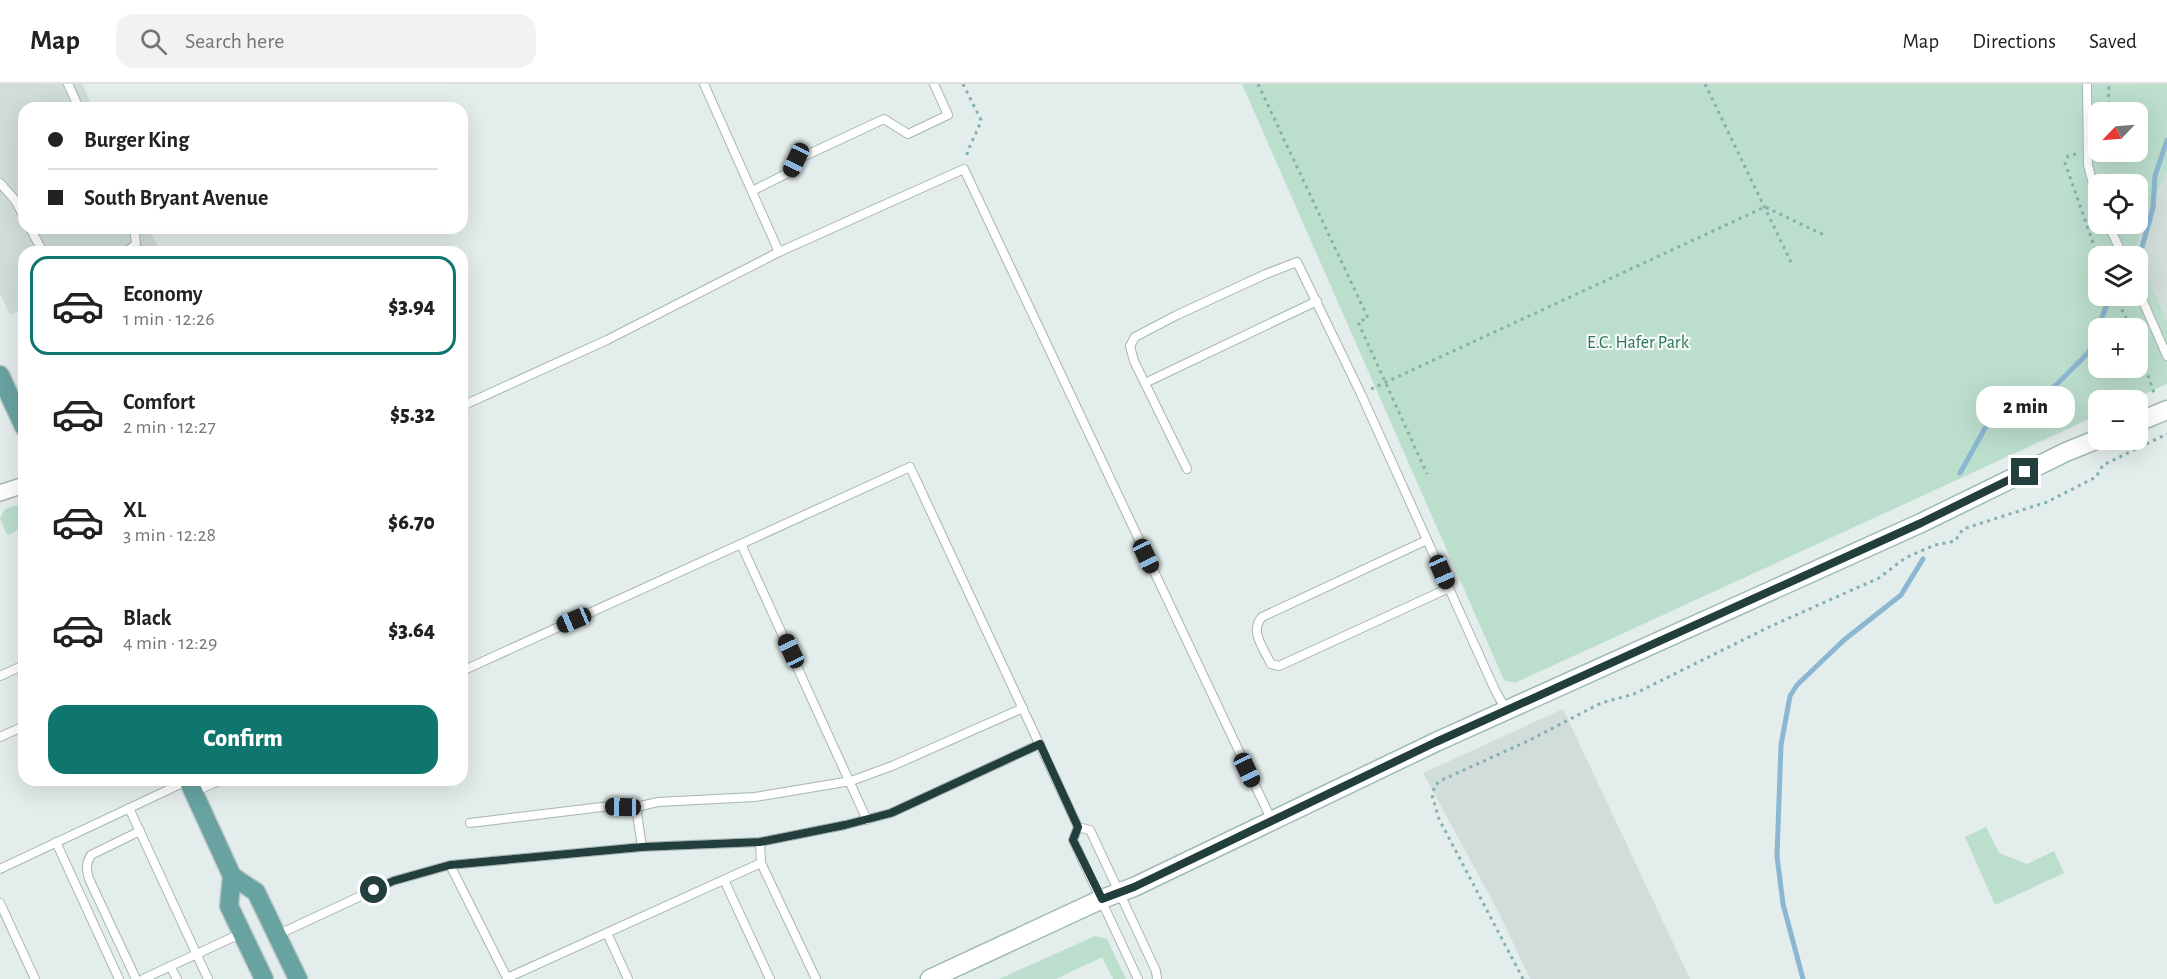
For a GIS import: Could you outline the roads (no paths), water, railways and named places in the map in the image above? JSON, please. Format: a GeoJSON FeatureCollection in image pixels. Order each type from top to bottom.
{"type":"FeatureCollection","features":[{"type":"Feature","properties":{"kind":"main road"},"geometry":{"type":"LineString","coordinates":[[2,382],[18,415]]}},
{"type":"Feature","properties":{"kind":"main road"},"geometry":{"type":"LineString","coordinates":[[2148,418],[2167,410]]}},
{"type":"Feature","properties":{"kind":"main road"},"geometry":{"type":"LineString","coordinates":[[930,979],[1272,822],[1506,710],[1921,523],[2088,443]]}},
{"type":"Feature","properties":{"kind":"main road"},"geometry":{"type":"LineString","coordinates":[[191,786],[232,876],[229,906],[264,979]]}},
{"type":"Feature","properties":{"kind":"main road"},"geometry":{"type":"LineString","coordinates":[[232,876],[256,892],[298,979]]}},
{"type":"Feature","properties":{"kind":"street"},"geometry":{"type":"LineString","coordinates":[[0,493],[18,487]]}},
{"type":"Feature","properties":{"kind":"lane"},"geometry":{"type":"LineString","coordinates":[[68,84],[76,102]]}},
{"type":"Feature","properties":{"kind":"lane"},"geometry":{"type":"LineString","coordinates":[[704,84],[779,252]]}},
{"type":"Feature","properties":{"kind":"lane"},"geometry":{"type":"LineString","coordinates":[[752,191],[790,172],[796,160],[884,119],[908,134],[948,115],[934,84]]}},
{"type":"Feature","properties":{"kind":"lane"},"geometry":{"type":"LineString","coordinates":[[2087,84],[2088,165],[2090,174]]}},
{"type":"Feature","properties":{"kind":"lane"},"geometry":{"type":"LineString","coordinates":[[468,403],[607,340],[779,252],[964,169],[1272,822]]}},
{"type":"Feature","properties":{"kind":"lane"},"geometry":{"type":"LineString","coordinates":[[0,183],[18,205]]}},
{"type":"Feature","properties":{"kind":"lane"},"geometry":{"type":"LineString","coordinates":[[1187,469],[1134,361],[1130,346],[1135,337],[1177,315],[1297,262],[1506,710]]}},
{"type":"Feature","properties":{"kind":"lane"},"geometry":{"type":"LineString","coordinates":[[1145,383],[1317,301]]}},
{"type":"Feature","properties":{"kind":"lane"},"geometry":{"type":"LineString","coordinates":[[2145,306],[2167,356]]}},
{"type":"Feature","properties":{"kind":"lane"},"geometry":{"type":"LineString","coordinates":[[468,668],[910,466],[1078,827],[1073,840],[1156,971],[1157,979]]}},
{"type":"Feature","properties":{"kind":"lane"},"geometry":{"type":"LineString","coordinates":[[1427,540],[1262,617],[1257,622],[1256,632],[1271,664],[1279,666],[1449,588]]}},
{"type":"Feature","properties":{"kind":"lane"},"geometry":{"type":"LineString","coordinates":[[741,544],[867,820]]}},
{"type":"Feature","properties":{"kind":"lane"},"geometry":{"type":"LineString","coordinates":[[0,676],[18,668]]}},
{"type":"Feature","properties":{"kind":"lane"},"geometry":{"type":"LineString","coordinates":[[470,823],[610,806],[636,807],[658,802],[755,797],[851,781],[892,766],[1023,708]]}},
{"type":"Feature","properties":{"kind":"lane"},"geometry":{"type":"LineString","coordinates":[[0,737],[18,729]]}},
{"type":"Feature","properties":{"kind":"lane"},"geometry":{"type":"LineString","coordinates":[[277,936],[393,881],[450,865],[642,847],[760,842],[867,820],[891,813],[1040,744]]}},
{"type":"Feature","properties":{"kind":"lane"},"geometry":{"type":"LineString","coordinates":[[0,869],[129,808],[185,786]]}},
{"type":"Feature","properties":{"kind":"lane"},"geometry":{"type":"LineString","coordinates":[[636,807],[642,847]]}},
{"type":"Feature","properties":{"kind":"lane"},"geometry":{"type":"LineString","coordinates":[[129,808],[208,979]]}},
{"type":"Feature","properties":{"kind":"lane"},"geometry":{"type":"LineString","coordinates":[[1078,827],[1090,830],[1138,979]]}},
{"type":"Feature","properties":{"kind":"lane"},"geometry":{"type":"LineString","coordinates":[[136,979],[86,871],[91,855],[140,831]]}},
{"type":"Feature","properties":{"kind":"lane"},"geometry":{"type":"LineString","coordinates":[[56,842],[119,979]]}},
{"type":"Feature","properties":{"kind":"lane"},"geometry":{"type":"LineString","coordinates":[[760,842],[761,863],[816,979]]}},
{"type":"Feature","properties":{"kind":"lane"},"geometry":{"type":"LineString","coordinates":[[450,865],[508,979],[761,863]]}},
{"type":"Feature","properties":{"kind":"lane"},"geometry":{"type":"LineString","coordinates":[[724,880],[770,979]]}},
{"type":"Feature","properties":{"kind":"lane"},"geometry":{"type":"LineString","coordinates":[[0,903],[35,979]]}},
{"type":"Feature","properties":{"kind":"lane"},"geometry":{"type":"LineString","coordinates":[[143,979],[242,933]]}},
{"type":"Feature","properties":{"kind":"lane"},"geometry":{"type":"LineString","coordinates":[[607,933],[628,979]]}},
{"type":"Feature","properties":{"kind":"lane"},"geometry":{"type":"LineString","coordinates":[[170,966],[177,979]]}},
{"type":"Feature","properties":{"kind":"waterway"},"geometry":{"type":"LineString","coordinates":[[2142,246],[2153,208],[2155,176],[2167,140]]}},
{"type":"Feature","properties":{"kind":"waterway"},"geometry":{"type":"LineString","coordinates":[[1960,473],[1988,423],[2045,396],[2089,352],[2106,306]]}},
{"type":"Feature","properties":{"kind":"waterway"},"geometry":{"type":"LineString","coordinates":[[1803,979],[1783,904],[1777,856],[1781,745],[1790,696],[1797,685],[1844,640],[1901,595],[1923,559]]}},
{"type":"Feature","properties":{"kind":"park label","name":"E.C. Hafer Park"},"geometry":{"type":"Point","coordinates":[1638,342]}}]}
